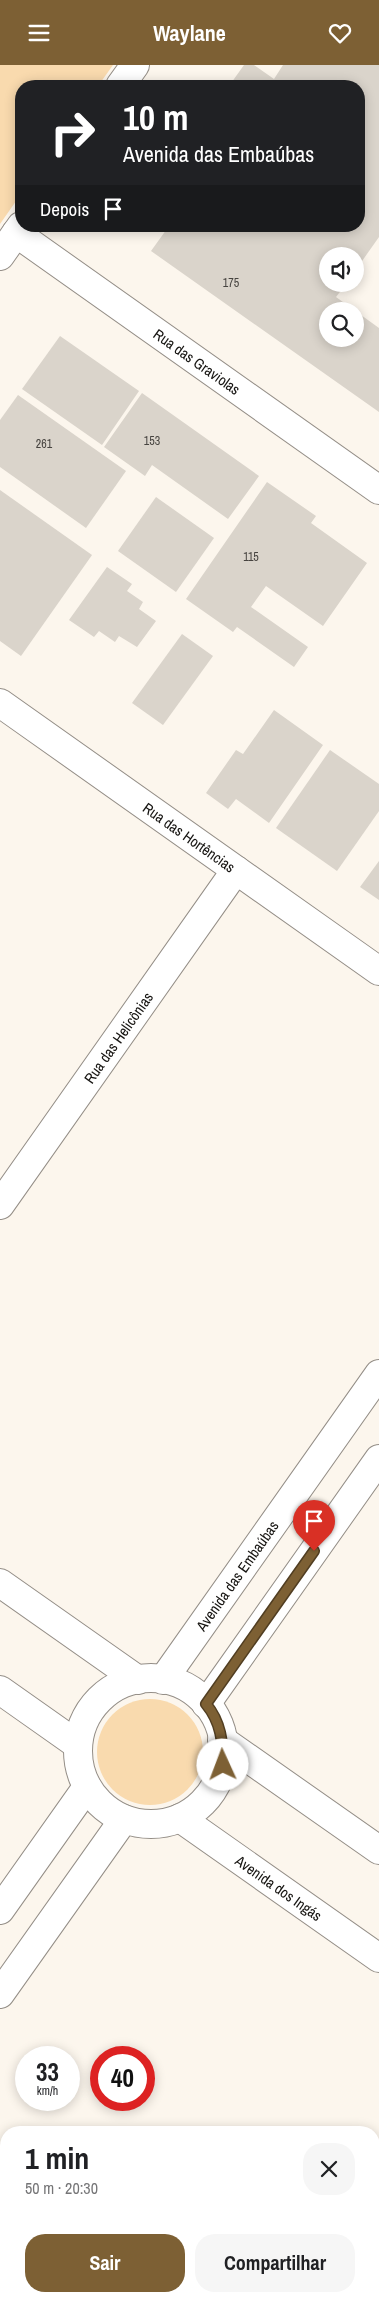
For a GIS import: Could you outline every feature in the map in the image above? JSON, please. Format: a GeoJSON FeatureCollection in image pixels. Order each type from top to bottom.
{"type":"FeatureCollection","features":[{"type":"Feature","properties":{"kind":"street"},"geometry":{"type":"LineString","coordinates":[[124,80],[135,65]]}},
{"type":"Feature","properties":{"kind":"street"},"geometry":{"type":"LineString","coordinates":[[0,256],[18,232]]}},
{"type":"Feature","properties":{"kind":"street","name":"Rua das Graviolas"},"geometry":{"type":"LineString","coordinates":[[22,232],[379,489]]}},
{"type":"Feature","properties":{"kind":"street","name":"Rua das Hortências"},"geometry":{"type":"LineString","coordinates":[[0,703],[379,971]]}},
{"type":"Feature","properties":{"kind":"street","name":"Rua das Helicônias"},"geometry":{"type":"LineString","coordinates":[[0,1205],[236,871]]}},
{"type":"Feature","properties":{"kind":"street","name":"Avenida das Embaúbas"},"geometry":{"type":"LineString","coordinates":[[150,1680],[379,1374]]}},
{"type":"Feature","properties":{"kind":"street"},"geometry":{"type":"LineString","coordinates":[[206,1704],[379,1459]]}},
{"type":"Feature","properties":{"kind":"street"},"geometry":{"type":"LineString","coordinates":[[0,1583],[150,1680]]}},
{"type":"Feature","properties":{"kind":"street"},"geometry":{"type":"LineString","coordinates":[[150,1680],[185,1686],[206,1704],[219,1727],[222,1739],[223,1765],[216,1783],[205,1801],[190,1813],[172,1822],[152,1825],[114,1815],[98,1802],[87,1787],[80,1767],[78,1745],[81,1729],[89,1713],[100,1699],[115,1688],[150,1680]]}},
{"type":"Feature","properties":{"kind":"street"},"geometry":{"type":"LineString","coordinates":[[0,1690],[78,1745]]}},
{"type":"Feature","properties":{"kind":"street"},"geometry":{"type":"LineString","coordinates":[[222,1739],[379,1850]]}},
{"type":"Feature","properties":{"kind":"street"},"geometry":{"type":"LineString","coordinates":[[0,1910],[87,1787]]}},
{"type":"Feature","properties":{"kind":"street","name":"Avenida dos Ingás"},"geometry":{"type":"LineString","coordinates":[[180,1818],[379,1958]]}},
{"type":"Feature","properties":{"kind":"street"},"geometry":{"type":"LineString","coordinates":[[0,1994],[124,1819]]}},
{"type":"Feature","properties":{"kind":"shaded area"},"geometry":{"type":"Polygon","coordinates":[[[0,65],[113,65],[102,80],[15,80],[15,203],[0,224],[0,65]]]}},
{"type":"Feature","properties":{"kind":"shaded area"},"geometry":{"type":"Polygon","coordinates":[[[150,1699],[170,1703],[188,1714],[199,1732],[203,1752],[199,1772],[188,1790],[170,1801],[150,1805],[130,1801],[112,1790],[101,1772],[97,1752],[101,1732],[112,1714],[130,1703],[150,1699]]]}},
{"type":"Feature","properties":{"kind":"building"},"geometry":{"type":"Polygon","coordinates":[[[244,65],[254,65],[274,79],[283,65],[379,65],[379,237],[364,258],[364,247],[319,247],[319,292],[340,292],[336,297],[343,302],[319,302],[319,347],[364,347],[364,317],[379,328],[379,412],[151,251],[165,232],[365,232],[365,80],[233,80],[244,65]]]}},
{"type":"Feature","properties":{"kind":"building"},"geometry":{"type":"Polygon","coordinates":[[[60,336],[139,391],[102,445],[22,389],[60,336]]]}},
{"type":"Feature","properties":{"kind":"building"},"geometry":{"type":"Polygon","coordinates":[[[142,393],[259,476],[228,519],[152,465],[145,476],[104,447],[142,393]]]}},
{"type":"Feature","properties":{"kind":"building"},"geometry":{"type":"Polygon","coordinates":[[[18,395],[126,471],[86,528],[0,467],[0,420],[18,395]]]}},
{"type":"Feature","properties":{"kind":"building"},"geometry":{"type":"Polygon","coordinates":[[[267,482],[316,516],[311,523],[367,563],[323,626],[266,586],[251,607],[308,647],[294,667],[237,627],[233,632],[186,599],[267,482]]]}},
{"type":"Feature","properties":{"kind":"building"},"geometry":{"type":"Polygon","coordinates":[[[0,490],[92,555],[21,656],[0,641],[0,490]]]}},
{"type":"Feature","properties":{"kind":"building"},"geometry":{"type":"Polygon","coordinates":[[[156,497],[214,538],[176,592],[118,551],[156,497]]]}},
{"type":"Feature","properties":{"kind":"building"},"geometry":{"type":"Polygon","coordinates":[[[107,567],[132,584],[127,591],[143,602],[139,609],[156,621],[137,647],[119,636],[115,642],[99,631],[94,637],[69,620],[107,567]]]}},
{"type":"Feature","properties":{"kind":"building"},"geometry":{"type":"Polygon","coordinates":[[[182,634],[213,656],[163,725],[132,703],[182,634]]]}},
{"type":"Feature","properties":{"kind":"building"},"geometry":{"type":"Polygon","coordinates":[[[274,710],[323,745],[269,823],[236,799],[228,809],[206,793],[236,750],[243,754],[274,710]]]}},
{"type":"Feature","properties":{"kind":"building"},"geometry":{"type":"Polygon","coordinates":[[[330,750],[379,784],[379,811],[337,871],[276,828],[330,750]]]}},
{"type":"Feature","properties":{"kind":"building"},"geometry":{"type":"Polygon","coordinates":[[[379,861],[379,900],[360,887],[379,861]]]}},
{"type":"Feature","properties":{"kind":"route"},"geometry":{"type":"LineString","coordinates":[[223,1765],[223,1745],[219,1727],[206,1704],[314,1551]]}}]}
